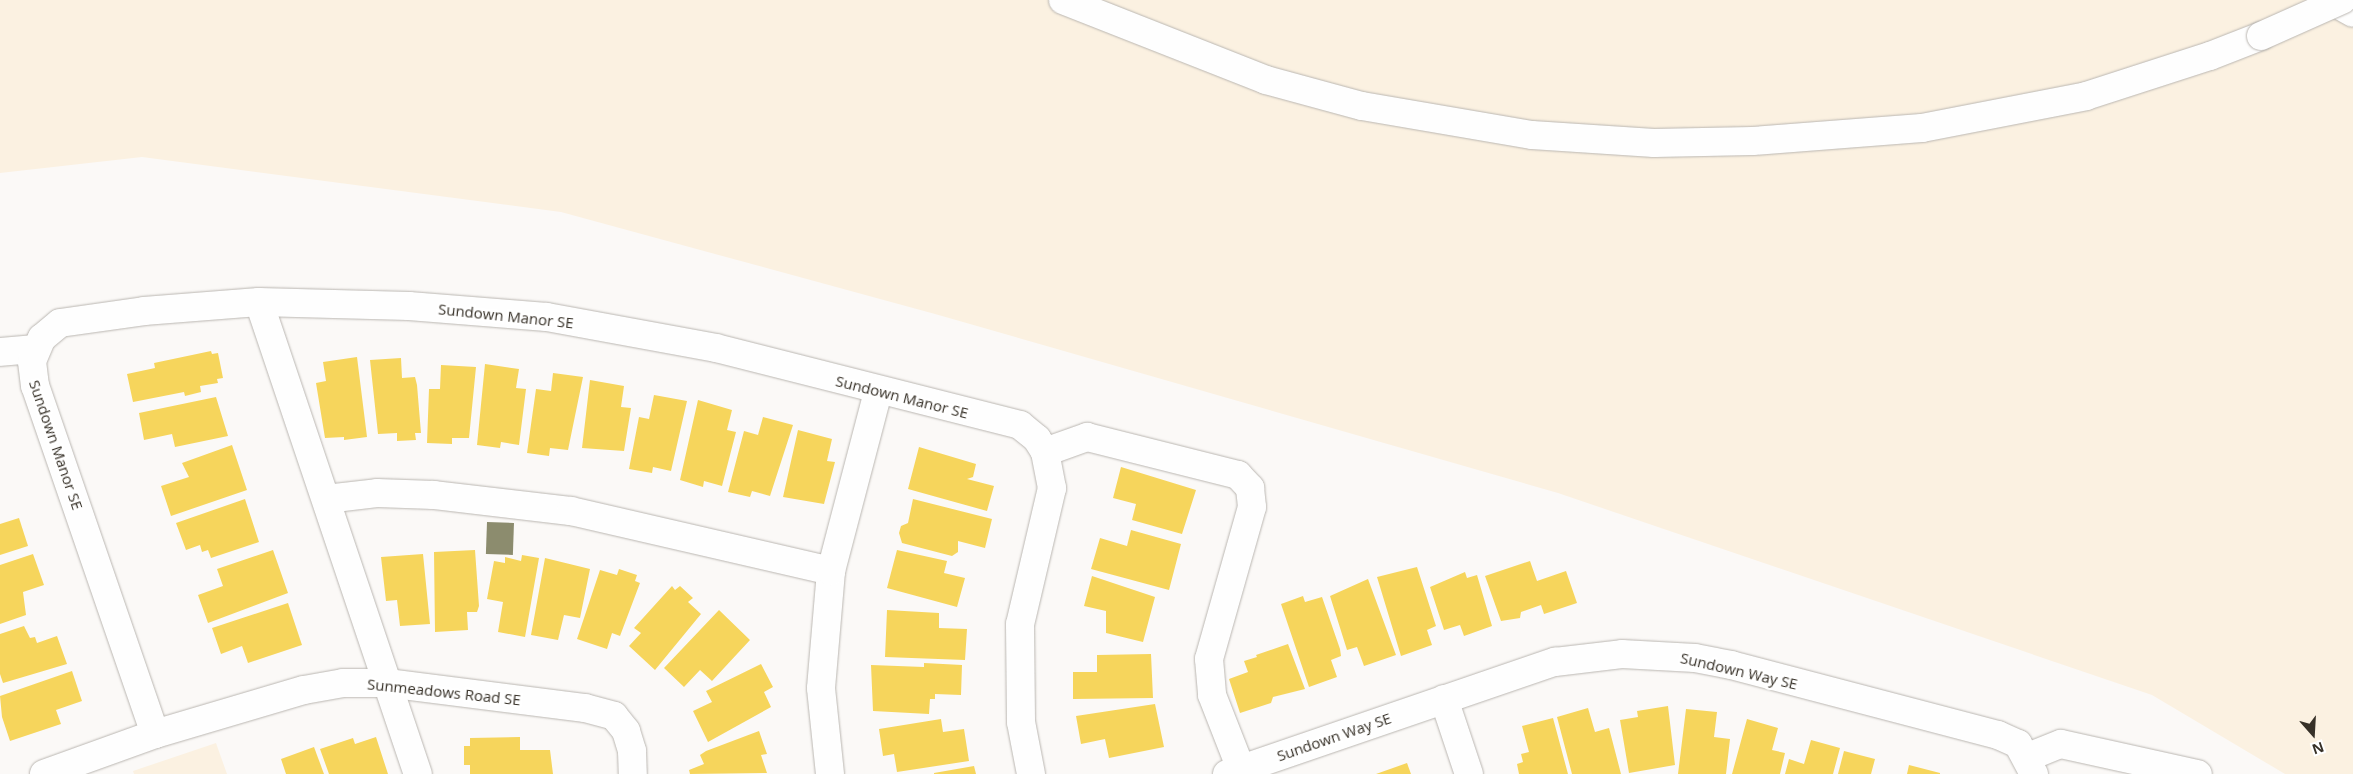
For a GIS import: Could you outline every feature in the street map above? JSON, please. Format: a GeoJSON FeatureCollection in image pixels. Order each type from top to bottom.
{"type":"FeatureCollection","features":[{"type":"Feature","properties":{"kind":"main road"},"geometry":{"type":"LineString","coordinates":[[1063,0],[1266,80],[1362,106],[1532,135],[1654,143],[1752,141],[1922,128],[2086,96],[2210,56],[2261,36],[2342,0]]}},
{"type":"Feature","properties":{"kind":"main road"},"geometry":{"type":"LineString","coordinates":[[2330,0],[2353,13]]}},
{"type":"Feature","properties":{"kind":"main road"},"geometry":{"type":"LineString","coordinates":[[259,302],[418,774]]}},
{"type":"Feature","properties":{"kind":"main road","name":"Sundown Manor SE"},"geometry":{"type":"LineString","coordinates":[[155,734],[34,386],[32,367],[36,349],[42,338],[60,323],[144,311],[259,302],[409,306],[547,317],[716,348],[878,392],[1020,425],[1037,439],[1045,452],[1052,488],[1020,624],[1018,672],[1021,722],[1031,774]]}},
{"type":"Feature","properties":{"kind":"main road"},"geometry":{"type":"LineString","coordinates":[[0,352],[36,349]]}},
{"type":"Feature","properties":{"kind":"main road"},"geometry":{"type":"LineString","coordinates":[[830,774],[821,688],[831,571],[878,392]]}},
{"type":"Feature","properties":{"kind":"main road"},"geometry":{"type":"LineString","coordinates":[[1045,452],[1087,437],[1238,475],[1250,488],[1252,507],[1209,659],[1212,695],[1234,772]]}},
{"type":"Feature","properties":{"kind":"main road"},"geometry":{"type":"LineString","coordinates":[[326,499],[377,492],[415,494],[571,512],[831,571]]}},
{"type":"Feature","properties":{"kind":"main road","name":"Sundown Way SE"},"geometry":{"type":"LineString","coordinates":[[1234,772],[1555,662],[1605,655],[1658,654],[1731,665],[1998,735],[2018,744],[2031,766]]}},
{"type":"Feature","properties":{"kind":"main road","name":"Sunmeadows Road SE"},"geometry":{"type":"LineString","coordinates":[[44,774],[155,734],[304,690],[343,683],[387,683],[585,708],[614,716],[626,731],[632,751],[633,774]]}},
{"type":"Feature","properties":{"kind":"main road"},"geometry":{"type":"LineString","coordinates":[[1444,699],[1469,774]]}},
{"type":"Feature","properties":{"kind":"main road"},"geometry":{"type":"LineString","coordinates":[[2031,766],[2061,744],[2198,774]]}},
{"type":"Feature","properties":{"kind":"shaded area"},"geometry":{"type":"Polygon","coordinates":[[[0,0],[2353,0],[2353,774],[2285,774],[2152,695],[1558,493],[935,314],[561,212],[142,157],[0,173],[0,0]]]}},
{"type":"Feature","properties":{"kind":"shaded area"},"geometry":{"type":"Polygon","coordinates":[[[216,743],[227,774],[134,774],[133,771],[216,743]]]}},
{"type":"Feature","properties":{"kind":"building: Homes"},"geometry":{"type":"Polygon","coordinates":[[[211,351],[212,354],[218,353],[223,378],[217,379],[218,383],[200,386],[201,392],[185,396],[184,392],[133,402],[127,374],[155,368],[154,363],[211,351]]]}},
{"type":"Feature","properties":{"kind":"building: Homes"},"geometry":{"type":"Polygon","coordinates":[[[357,357],[367,437],[344,440],[344,437],[325,438],[316,383],[326,381],[323,362],[357,357]]]}},
{"type":"Feature","properties":{"kind":"building: Homes"},"geometry":{"type":"Polygon","coordinates":[[[401,358],[402,378],[415,377],[417,385],[421,433],[415,433],[416,440],[397,441],[397,433],[378,434],[370,360],[401,358]]]}},
{"type":"Feature","properties":{"kind":"building: Homes"},"geometry":{"type":"Polygon","coordinates":[[[485,364],[519,369],[516,388],[526,389],[519,445],[501,442],[500,448],[477,445],[485,364]]]}},
{"type":"Feature","properties":{"kind":"building: Homes"},"geometry":{"type":"Polygon","coordinates":[[[441,365],[476,367],[469,438],[452,438],[452,444],[427,443],[429,389],[440,389],[441,365]]]}},
{"type":"Feature","properties":{"kind":"building: Homes"},"geometry":{"type":"Polygon","coordinates":[[[553,373],[583,377],[568,450],[550,448],[549,456],[527,453],[536,389],[551,391],[553,373]]]}},
{"type":"Feature","properties":{"kind":"building: Homes"},"geometry":{"type":"Polygon","coordinates":[[[590,380],[624,386],[621,407],[631,408],[624,451],[582,448],[590,380]]]}},
{"type":"Feature","properties":{"kind":"building: Homes"},"geometry":{"type":"Polygon","coordinates":[[[654,395],[687,401],[671,471],[653,467],[652,473],[629,469],[639,417],[649,419],[654,395]]]}},
{"type":"Feature","properties":{"kind":"building: Homes"},"geometry":{"type":"Polygon","coordinates":[[[216,397],[228,436],[175,447],[172,434],[144,440],[139,413],[216,397]]]}},
{"type":"Feature","properties":{"kind":"building: Homes"},"geometry":{"type":"Polygon","coordinates":[[[698,400],[732,410],[727,430],[736,432],[722,486],[704,481],[703,487],[680,480],[698,400]]]}},
{"type":"Feature","properties":{"kind":"building: Homes"},"geometry":{"type":"Polygon","coordinates":[[[763,417],[793,425],[770,496],[752,491],[750,497],[728,492],[744,431],[758,435],[763,417]]]}},
{"type":"Feature","properties":{"kind":"building: Homes"},"geometry":{"type":"Polygon","coordinates":[[[798,430],[832,439],[827,461],[835,462],[824,504],[783,497],[798,430]]]}},
{"type":"Feature","properties":{"kind":"building: Homes"},"geometry":{"type":"Polygon","coordinates":[[[232,445],[247,490],[171,516],[161,486],[189,477],[182,463],[232,445]]]}},
{"type":"Feature","properties":{"kind":"building: Homes"},"geometry":{"type":"Polygon","coordinates":[[[919,447],[976,464],[973,477],[967,479],[994,486],[987,511],[908,489],[919,447]]]}},
{"type":"Feature","properties":{"kind":"building: Homes"},"geometry":{"type":"Polygon","coordinates":[[[1121,467],[1196,490],[1182,534],[1132,520],[1136,504],[1113,498],[1121,467]]]}},
{"type":"Feature","properties":{"kind":"building: Homes"},"geometry":{"type":"Polygon","coordinates":[[[245,499],[259,542],[211,558],[208,550],[202,552],[200,545],[186,550],[176,523],[245,499]]]}},
{"type":"Feature","properties":{"kind":"building: Homes"},"geometry":{"type":"Polygon","coordinates":[[[913,499],[992,519],[985,548],[958,541],[958,552],[952,556],[902,543],[899,533],[901,526],[908,523],[913,499]]]}},
{"type":"Feature","properties":{"kind":"building: Homes"},"geometry":{"type":"Polygon","coordinates":[[[19,518],[28,546],[0,555],[0,524],[19,518]]]}},
{"type":"Feature","properties":{"kind":"building: Homes"},"geometry":{"type":"Polygon","coordinates":[[[1131,530],[1181,544],[1169,590],[1091,569],[1100,538],[1127,546],[1131,530]]]}},
{"type":"Feature","properties":{"kind":"building: Homes"},"geometry":{"type":"Polygon","coordinates":[[[273,550],[288,593],[208,623],[198,595],[223,586],[217,569],[273,550]]]}},
{"type":"Feature","properties":{"kind":"building: Homes"},"geometry":{"type":"Polygon","coordinates":[[[475,550],[479,606],[477,612],[467,612],[468,630],[435,632],[434,552],[475,550]]]}},
{"type":"Feature","properties":{"kind":"building: Homes"},"geometry":{"type":"Polygon","coordinates":[[[897,550],[947,561],[944,573],[965,578],[957,607],[887,588],[897,550]]]}},
{"type":"Feature","properties":{"kind":"building: Homes"},"geometry":{"type":"Polygon","coordinates":[[[33,554],[44,585],[23,592],[26,615],[0,624],[0,565],[33,554]]]}},
{"type":"Feature","properties":{"kind":"building: Homes"},"geometry":{"type":"Polygon","coordinates":[[[423,554],[430,624],[400,626],[397,600],[386,601],[381,557],[423,554]]]}},
{"type":"Feature","properties":{"kind":"building: Homes"},"geometry":{"type":"Polygon","coordinates":[[[522,555],[539,558],[525,637],[498,632],[503,602],[487,599],[494,561],[505,563],[505,557],[521,561],[522,555]]]}},
{"type":"Feature","properties":{"kind":"building: Homes"},"geometry":{"type":"Polygon","coordinates":[[[545,558],[590,569],[580,618],[564,615],[558,640],[531,635],[545,558]]]}},
{"type":"Feature","properties":{"kind":"building: Homes"},"geometry":{"type":"Polygon","coordinates":[[[1530,561],[1537,581],[1566,571],[1577,603],[1544,614],[1541,605],[1521,612],[1520,618],[1501,621],[1485,576],[1530,561]]]}},
{"type":"Feature","properties":{"kind":"building: Homes"},"geometry":{"type":"Polygon","coordinates":[[[1417,567],[1436,626],[1427,630],[1432,645],[1401,656],[1377,577],[1417,567]]]}},
{"type":"Feature","properties":{"kind":"building: Homes"},"geometry":{"type":"Polygon","coordinates":[[[619,569],[637,575],[635,581],[640,583],[620,636],[612,633],[607,649],[577,639],[600,570],[617,575],[619,569]]]}},
{"type":"Feature","properties":{"kind":"building: Homes"},"geometry":{"type":"Polygon","coordinates":[[[1465,572],[1467,578],[1477,575],[1492,626],[1464,636],[1460,625],[1444,630],[1430,587],[1465,572]]]}},
{"type":"Feature","properties":{"kind":"building: Homes"},"geometry":{"type":"Polygon","coordinates":[[[1092,576],[1155,597],[1143,642],[1106,633],[1106,611],[1084,606],[1092,576]]]}},
{"type":"Feature","properties":{"kind":"building: Homes"},"geometry":{"type":"Polygon","coordinates":[[[1368,579],[1396,655],[1364,666],[1357,647],[1347,650],[1330,596],[1368,579]]]}},
{"type":"Feature","properties":{"kind":"building: Homes"},"geometry":{"type":"Polygon","coordinates":[[[672,586],[675,590],[680,586],[693,598],[688,602],[701,614],[655,670],[629,646],[641,633],[634,628],[672,586]]]}},
{"type":"Feature","properties":{"kind":"building: Homes"},"geometry":{"type":"Polygon","coordinates":[[[1303,596],[1305,602],[1322,597],[1341,656],[1331,660],[1337,677],[1309,687],[1281,604],[1303,596]]]}},
{"type":"Feature","properties":{"kind":"building: Homes"},"geometry":{"type":"Polygon","coordinates":[[[288,603],[302,645],[248,663],[242,646],[221,654],[212,628],[288,603]]]}},
{"type":"Feature","properties":{"kind":"building: Homes"},"geometry":{"type":"Polygon","coordinates":[[[719,610],[750,640],[712,681],[700,670],[684,687],[664,668],[719,610]]]}},
{"type":"Feature","properties":{"kind":"building: Homes"},"geometry":{"type":"Polygon","coordinates":[[[887,610],[939,613],[939,628],[967,629],[965,660],[885,657],[887,610]]]}},
{"type":"Feature","properties":{"kind":"building: Homes"},"geometry":{"type":"Polygon","coordinates":[[[24,626],[30,638],[35,637],[37,643],[57,636],[67,664],[3,683],[0,674],[0,634],[24,626]]]}},
{"type":"Feature","properties":{"kind":"building: Homes"},"geometry":{"type":"Polygon","coordinates":[[[1288,644],[1305,689],[1273,697],[1271,703],[1240,713],[1229,679],[1248,672],[1244,661],[1288,644]]]}},
{"type":"Feature","properties":{"kind":"building: Homes"},"geometry":{"type":"Polygon","coordinates":[[[1151,654],[1153,698],[1073,699],[1073,672],[1097,672],[1097,655],[1151,654]]]}},
{"type":"Feature","properties":{"kind":"building: Homes"},"geometry":{"type":"Polygon","coordinates":[[[924,663],[962,665],[961,695],[935,694],[935,699],[930,699],[929,714],[873,711],[871,665],[924,667],[924,663]]]}},
{"type":"Feature","properties":{"kind":"building: Homes"},"geometry":{"type":"Polygon","coordinates":[[[761,664],[773,687],[764,692],[771,707],[708,742],[693,711],[712,702],[706,691],[761,664]]]}},
{"type":"Feature","properties":{"kind":"building: Homes"},"geometry":{"type":"Polygon","coordinates":[[[72,671],[82,701],[56,710],[61,724],[10,741],[2,717],[0,696],[72,671]]]}},
{"type":"Feature","properties":{"kind":"building: Homes"},"geometry":{"type":"Polygon","coordinates":[[[1155,704],[1164,747],[1109,758],[1105,739],[1081,744],[1076,716],[1155,704]]]}},
{"type":"Feature","properties":{"kind":"building: Homes"},"geometry":{"type":"Polygon","coordinates":[[[1668,706],[1675,765],[1629,773],[1620,720],[1638,717],[1637,711],[1668,706]]]}},
{"type":"Feature","properties":{"kind":"building: Homes"},"geometry":{"type":"Polygon","coordinates":[[[1588,708],[1595,732],[1609,728],[1621,774],[1572,774],[1557,717],[1588,708]]]}},
{"type":"Feature","properties":{"kind":"building: Homes"},"geometry":{"type":"Polygon","coordinates":[[[1686,709],[1717,712],[1714,737],[1730,739],[1726,774],[1678,774],[1686,709]]]}},
{"type":"Feature","properties":{"kind":"building: Homes"},"geometry":{"type":"Polygon","coordinates":[[[1553,718],[1568,774],[1519,774],[1517,764],[1523,762],[1521,754],[1529,752],[1522,726],[1553,718]]]}},
{"type":"Feature","properties":{"kind":"building: Homes"},"geometry":{"type":"Polygon","coordinates":[[[941,719],[943,732],[964,729],[969,761],[897,772],[894,754],[883,756],[879,729],[941,719]]]}},
{"type":"Feature","properties":{"kind":"building: Homes"},"geometry":{"type":"Polygon","coordinates":[[[1747,719],[1778,728],[1772,750],[1785,753],[1780,774],[1732,774],[1747,719]]]}},
{"type":"Feature","properties":{"kind":"building: Homes"},"geometry":{"type":"Polygon","coordinates":[[[759,731],[767,754],[761,755],[767,773],[690,774],[689,770],[704,764],[700,755],[706,751],[759,731]]]}},
{"type":"Feature","properties":{"kind":"building: Homes"},"geometry":{"type":"Polygon","coordinates":[[[376,737],[388,774],[329,774],[320,749],[353,738],[355,744],[376,737]]]}},
{"type":"Feature","properties":{"kind":"building: Homes"},"geometry":{"type":"Polygon","coordinates":[[[520,737],[520,750],[550,750],[553,774],[470,774],[470,765],[464,765],[464,746],[470,746],[470,738],[520,737]]]}},
{"type":"Feature","properties":{"kind":"building: Homes"},"geometry":{"type":"Polygon","coordinates":[[[1811,740],[1840,748],[1833,774],[1785,774],[1789,759],[1804,764],[1811,740]]]}},
{"type":"Feature","properties":{"kind":"building: Homes"},"geometry":{"type":"Polygon","coordinates":[[[314,747],[324,774],[286,774],[281,759],[314,747]]]}},
{"type":"Feature","properties":{"kind":"building: Homes"},"geometry":{"type":"Polygon","coordinates":[[[1844,751],[1875,759],[1871,774],[1838,774],[1844,751]]]}},
{"type":"Feature","properties":{"kind":"building: Homes"},"geometry":{"type":"Polygon","coordinates":[[[1407,763],[1411,774],[1376,774],[1407,763]]]}},
{"type":"Feature","properties":{"kind":"building: Homes"},"geometry":{"type":"Polygon","coordinates":[[[1909,765],[1940,773],[1940,774],[1907,774],[1909,765]]]}},
{"type":"Feature","properties":{"kind":"building: Homes"},"geometry":{"type":"Polygon","coordinates":[[[974,766],[976,774],[934,774],[934,773],[974,766]]]}},
{"type":"Feature","properties":{"kind":"building: Industry"},"geometry":{"type":"Polygon","coordinates":[[[487,522],[514,523],[513,555],[486,554],[487,522]]]}}]}
